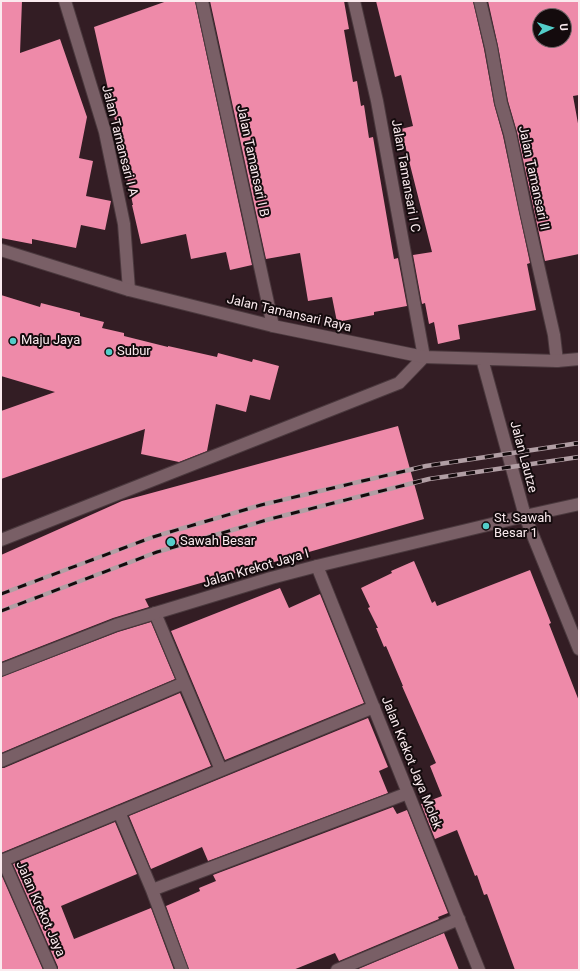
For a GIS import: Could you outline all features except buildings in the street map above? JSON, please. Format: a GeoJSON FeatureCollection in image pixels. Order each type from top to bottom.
{"type":"FeatureCollection","features":[{"type":"Feature","properties":{"kind":"street","name":"Jalan Tamansari I A"},"geometry":{"type":"LineString","coordinates":[[66,1],[105,132],[124,224],[129,290]]}},
{"type":"Feature","properties":{"kind":"street","name":"Jalan Tamansari I B"},"geometry":{"type":"LineString","coordinates":[[202,1],[273,326]]}},
{"type":"Feature","properties":{"kind":"street","name":"Jalan Tamansari I C"},"geometry":{"type":"LineString","coordinates":[[354,1],[377,101],[424,357]]}},
{"type":"Feature","properties":{"kind":"street","name":"Jalan Tamansari II"},"geometry":{"type":"LineString","coordinates":[[480,1],[491,48],[501,103],[510,134],[554,335],[557,361]]}},
{"type":"Feature","properties":{"kind":"street","name":"Jalan Tamansari Raya"},"geometry":{"type":"LineString","coordinates":[[1,250],[129,290],[273,326],[424,357],[557,361],[579,359]]}},
{"type":"Feature","properties":{"kind":"street"},"geometry":{"type":"LineString","coordinates":[[1,540],[399,383],[424,357]]}},
{"type":"Feature","properties":{"kind":"street","name":"Jalan Lautze"},"geometry":{"type":"LineString","coordinates":[[482,359],[524,516],[579,649]]}},
{"type":"Feature","properties":{"kind":"street","name":"Jalan Krekot Jaya I"},"geometry":{"type":"LineString","coordinates":[[1,670],[116,625],[271,578],[579,504]]}},
{"type":"Feature","properties":{"kind":"street","name":"Jalan Krekot Jaya Molek"},"geometry":{"type":"LineString","coordinates":[[317,566],[479,970]]}},
{"type":"Feature","properties":{"kind":"street"},"geometry":{"type":"LineString","coordinates":[[155,613],[221,770]]}},
{"type":"Feature","properties":{"kind":"street"},"geometry":{"type":"LineString","coordinates":[[1,761],[184,683]]}},
{"type":"Feature","properties":{"kind":"street"},"geometry":{"type":"LineString","coordinates":[[2,861],[374,707]]}},
{"type":"Feature","properties":{"kind":"street"},"geometry":{"type":"LineString","coordinates":[[152,890],[408,793]]}},
{"type":"Feature","properties":{"kind":"street"},"geometry":{"type":"LineString","coordinates":[[119,812],[152,890],[182,970]]}},
{"type":"Feature","properties":{"kind":"street","name":"Jalan Krekot Jaya"},"geometry":{"type":"LineString","coordinates":[[2,861],[51,970]]}},
{"type":"Feature","properties":{"kind":"street"},"geometry":{"type":"LineString","coordinates":[[337,970],[459,919]]}},
{"type":"Feature","properties":{"kind":"railway"},"geometry":{"type":"LineString","coordinates":[[1,594],[153,537],[261,505],[426,466],[579,443]]}},
{"type":"Feature","properties":{"kind":"railway"},"geometry":{"type":"LineString","coordinates":[[1,611],[157,552],[270,519],[429,479],[579,457]]}},
{"type":"Feature","properties":{"kind":"place","name":"Maju Jaya"},"geometry":{"type":"Point","coordinates":[13,341]}},
{"type":"Feature","properties":{"kind":"place","name":"Subur"},"geometry":{"type":"Point","coordinates":[109,352]}},
{"type":"Feature","properties":{"kind":"place","name":"St. Sawah Besar 1"},"geometry":{"type":"Point","coordinates":[486,526]}},
{"type":"Feature","properties":{"kind":"place","name":"Sawah Besar"},"geometry":{"type":"Point","coordinates":[171,542]}}]}
